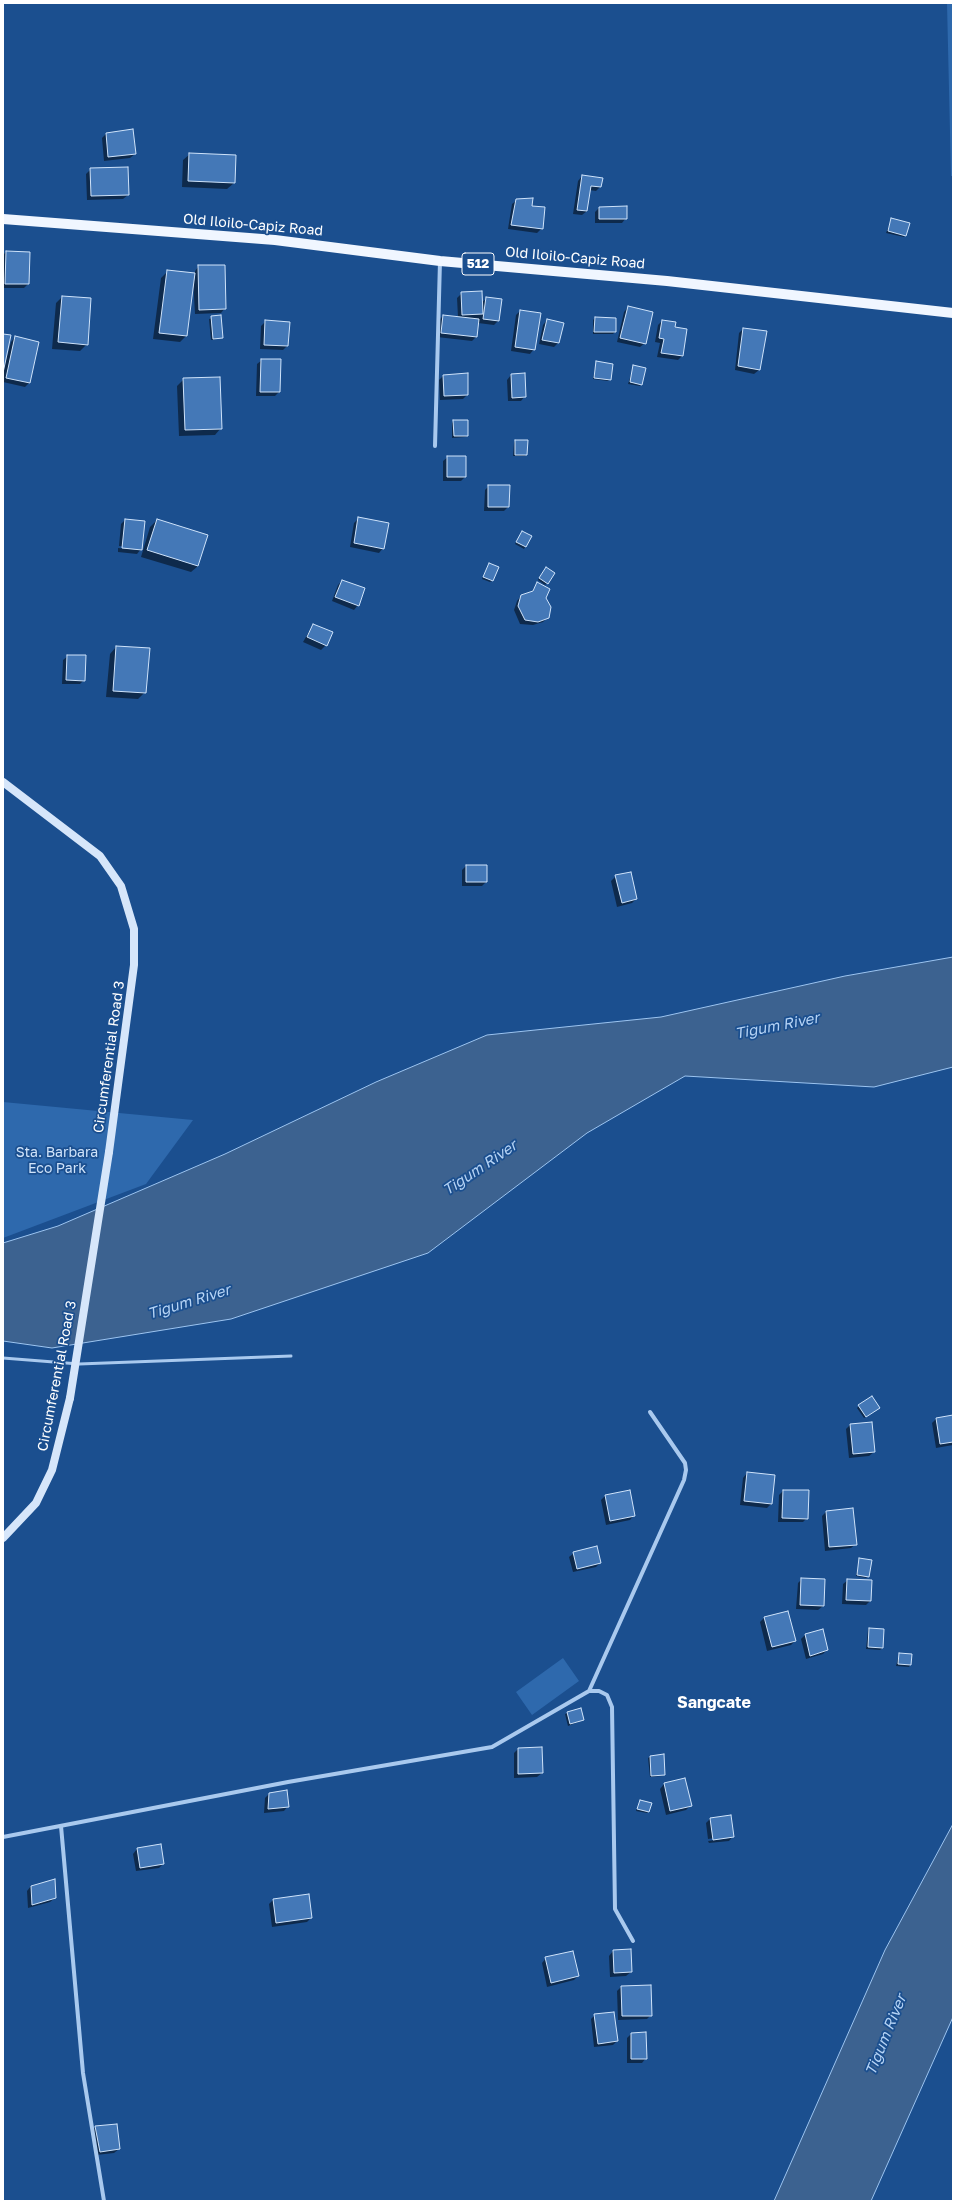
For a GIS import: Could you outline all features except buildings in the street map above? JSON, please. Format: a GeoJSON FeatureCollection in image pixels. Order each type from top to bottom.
{"type":"FeatureCollection","features":[{"type":"Feature","properties":{"kind":"main road","name":"Old Iloilo-Capiz Road"},"geometry":{"type":"LineString","coordinates":[[3,219],[275,240],[440,261],[667,280],[953,312]]}},
{"type":"Feature","properties":{"kind":"main road","name":"Circumferential Road 3"},"geometry":{"type":"LineString","coordinates":[[3,782],[100,856],[121,886],[134,929],[134,965],[109,1152],[70,1398],[52,1470],[36,1503],[3,1538]]}},
{"type":"Feature","properties":{"kind":"street"},"geometry":{"type":"LineString","coordinates":[[435,446],[440,261]]}},
{"type":"Feature","properties":{"kind":"street"},"geometry":{"type":"LineString","coordinates":[[589,1691],[684,1480],[686,1470],[685,1462],[650,1412]]}},
{"type":"Feature","properties":{"kind":"street"},"geometry":{"type":"LineString","coordinates":[[3,1836],[288,1782],[492,1747],[589,1691],[599,1691],[607,1695],[612,1707],[615,1909],[633,1941]]}},
{"type":"Feature","properties":{"kind":"street"},"geometry":{"type":"LineString","coordinates":[[61,1826],[83,2073],[104,2201]]}},
{"type":"Feature","properties":{"kind":"lane"},"geometry":{"type":"LineString","coordinates":[[3,1358],[79,1364],[291,1356]]}},
{"type":"Feature","properties":{"kind":"green space"},"geometry":{"type":"Polygon","coordinates":[[[947,3],[953,3],[953,176],[951,176],[947,3]]]}},
{"type":"Feature","properties":{"kind":"green space","name":"Sta. Barbara Eco Park"},"geometry":{"type":"Polygon","coordinates":[[[3,1102],[193,1120],[146,1184],[3,1238],[3,1102]]]}},
{"type":"Feature","properties":{"kind":"green space"},"geometry":{"type":"Polygon","coordinates":[[[563,1658],[579,1681],[532,1715],[516,1692],[563,1658]]]}},
{"type":"Feature","properties":{"kind":"water","name":"Tigum River"},"geometry":{"type":"Polygon","coordinates":[[[953,957],[953,1067],[874,1087],[685,1076],[587,1133],[428,1253],[231,1319],[52,1348],[3,1341],[3,1243],[58,1226],[225,1154],[376,1082],[487,1035],[661,1017],[845,976],[953,957]]]}},
{"type":"Feature","properties":{"kind":"water","name":"Tigum River"},"geometry":{"type":"Polygon","coordinates":[[[953,1824],[953,2017],[871,2201],[774,2201],[885,1950],[953,1824]]]}},
{"type":"Feature","properties":{"kind":"district","name":"Sangcate"},"geometry":{"type":"Point","coordinates":[714,1703]}}]}
